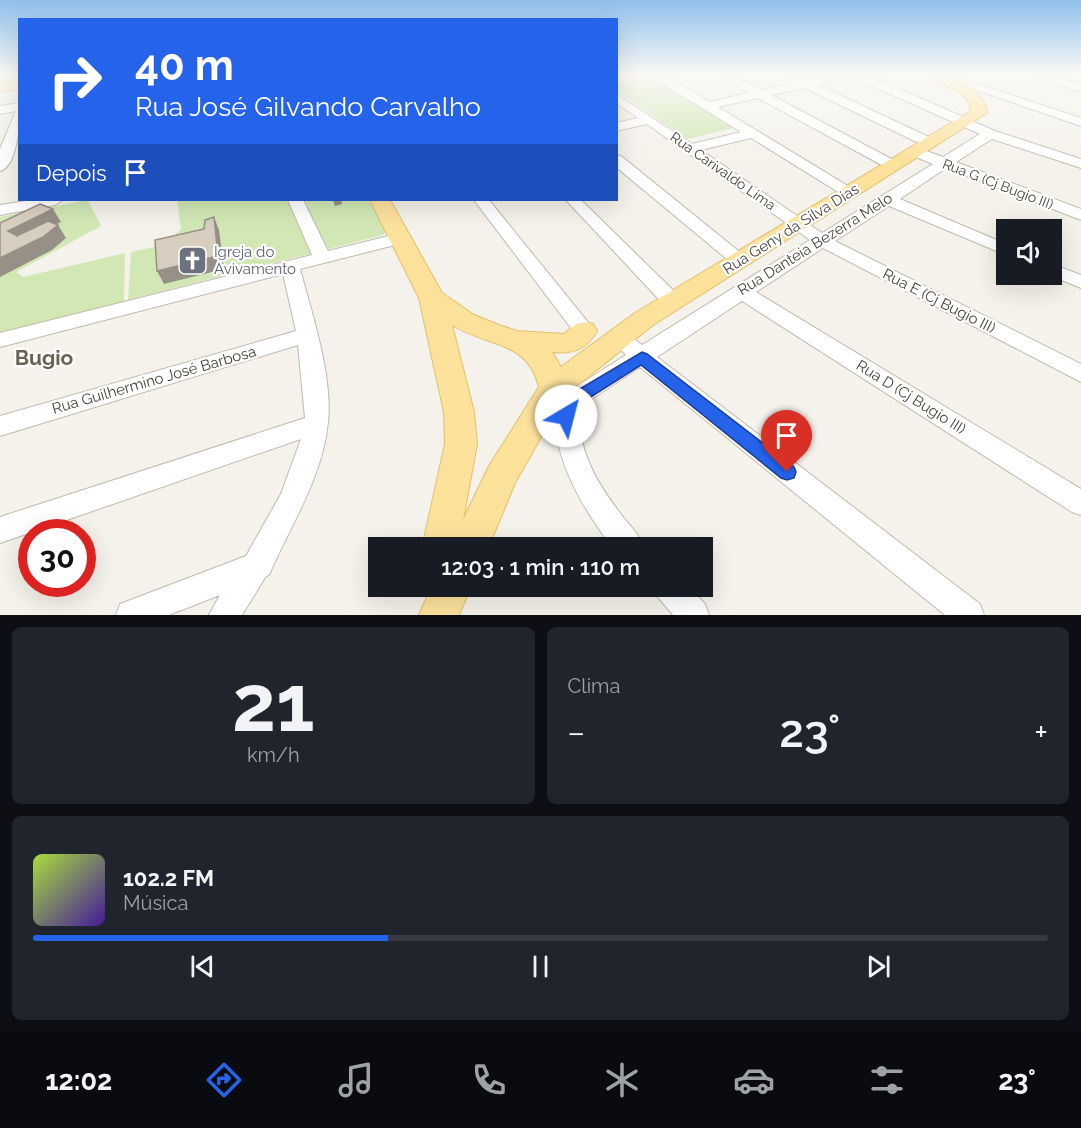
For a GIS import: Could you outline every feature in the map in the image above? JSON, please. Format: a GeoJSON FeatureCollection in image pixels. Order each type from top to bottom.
{"type":"FeatureCollection","features":[{"type":"Feature","properties":{"kind":"main road"},"geometry":{"type":"LineString","coordinates":[[966,123],[979,113],[978,103]]}},
{"type":"Feature","properties":{"kind":"main road","name":"Rua Geny da Silva Dias"},"geometry":{"type":"LineString","coordinates":[[563,394],[618,338],[800,225],[848,192],[966,123]]}},
{"type":"Feature","properties":{"kind":"main road"},"geometry":{"type":"LineString","coordinates":[[381,201],[432,298],[459,412],[461,444],[441,537]]}},
{"type":"Feature","properties":{"kind":"main road"},"geometry":{"type":"LineString","coordinates":[[432,298],[464,321],[511,338],[542,355],[563,394],[501,476],[474,537]]}},
{"type":"Feature","properties":{"kind":"main road"},"geometry":{"type":"LineString","coordinates":[[511,338],[570,344],[584,331]]}},
{"type":"Feature","properties":{"kind":"main road"},"geometry":{"type":"LineString","coordinates":[[437,615],[438,597]]}},
{"type":"Feature","properties":{"kind":"main road"},"geometry":{"type":"LineString","coordinates":[[437,615],[446,597]]}},
{"type":"Feature","properties":{"kind":"street","name":"Rua Carivaldo Lima"},"geometry":{"type":"LineString","coordinates":[[624,103],[800,225]]}},
{"type":"Feature","properties":{"kind":"street"},"geometry":{"type":"LineString","coordinates":[[702,103],[848,192]]}},
{"type":"Feature","properties":{"kind":"street"},"geometry":{"type":"LineString","coordinates":[[707,106],[722,103]]}},
{"type":"Feature","properties":{"kind":"street"},"geometry":{"type":"LineString","coordinates":[[776,103],[894,166]]}},
{"type":"Feature","properties":{"kind":"street","name":"Rua G (Cj Bugio III)"},"geometry":{"type":"LineString","coordinates":[[841,103],[923,148],[944,164],[1081,215]]}},
{"type":"Feature","properties":{"kind":"street"},"geometry":{"type":"LineString","coordinates":[[920,103],[990,134],[1081,164]]}},
{"type":"Feature","properties":{"kind":"street"},"geometry":{"type":"LineString","coordinates":[[1021,103],[1081,122]]}},
{"type":"Feature","properties":{"kind":"street"},"geometry":{"type":"LineString","coordinates":[[0,110],[18,107]]}},
{"type":"Feature","properties":{"kind":"street"},"geometry":{"type":"LineString","coordinates":[[0,167],[18,119]]}},
{"type":"Feature","properties":{"kind":"street"},"geometry":{"type":"LineString","coordinates":[[618,127],[649,120]]}},
{"type":"Feature","properties":{"kind":"street"},"geometry":{"type":"LineString","coordinates":[[690,148],[751,134]]}},
{"type":"Feature","properties":{"kind":"street","name":"Rua Danteia Bezerra Melo"},"geometry":{"type":"LineString","coordinates":[[563,394],[642,358],[740,291],[990,134]]}},
{"type":"Feature","properties":{"kind":"street"},"geometry":{"type":"LineString","coordinates":[[618,161],[740,261]]}},
{"type":"Feature","properties":{"kind":"street"},"geometry":{"type":"LineString","coordinates":[[887,199],[996,246]]}},
{"type":"Feature","properties":{"kind":"street"},"geometry":{"type":"LineString","coordinates":[[0,210],[50,201]]}},
{"type":"Feature","properties":{"kind":"street"},"geometry":{"type":"LineString","coordinates":[[296,201],[322,258]]}},
{"type":"Feature","properties":{"kind":"street"},"geometry":{"type":"LineString","coordinates":[[482,201],[584,331]]}},
{"type":"Feature","properties":{"kind":"street"},"geometry":{"type":"LineString","coordinates":[[574,201],[673,302]]}},
{"type":"Feature","properties":{"kind":"street","name":"Rua E (Cj Bugio III)"},"geometry":{"type":"LineString","coordinates":[[800,225],[822,241],[1081,374]]}},
{"type":"Feature","properties":{"kind":"street"},"geometry":{"type":"LineString","coordinates":[[0,341],[401,238]]}},
{"type":"Feature","properties":{"kind":"street"},"geometry":{"type":"LineString","coordinates":[[224,615],[259,565],[301,477],[317,424],[315,386],[308,335],[290,267]]}},
{"type":"Feature","properties":{"kind":"street"},"geometry":{"type":"LineString","coordinates":[[1062,274],[1081,282]]}},
{"type":"Feature","properties":{"kind":"street","name":"Rua D (Cj Bugio III)"},"geometry":{"type":"LineString","coordinates":[[740,291],[1081,503]]}},
{"type":"Feature","properties":{"kind":"street","name":"Rua Guilhermino José Barbosa"},"geometry":{"type":"LineString","coordinates":[[0,426],[308,335]]}},
{"type":"Feature","properties":{"kind":"street"},"geometry":{"type":"LineString","coordinates":[[618,338],[969,615]]}},
{"type":"Feature","properties":{"kind":"street"},"geometry":{"type":"LineString","coordinates":[[563,394],[567,411],[566,427],[579,465],[591,492],[622,537]]}},
{"type":"Feature","properties":{"kind":"street"},"geometry":{"type":"LineString","coordinates":[[0,530],[317,424]]}},
{"type":"Feature","properties":{"kind":"street"},"geometry":{"type":"LineString","coordinates":[[131,615],[259,565]]}},
{"type":"Feature","properties":{"kind":"street"},"geometry":{"type":"LineString","coordinates":[[677,597],[694,615]]}},
{"type":"Feature","properties":{"kind":"green space"},"geometry":{"type":"Polygon","coordinates":[[[634,103],[693,103],[735,128],[687,139],[634,103]]]}},
{"type":"Feature","properties":{"kind":"green space"},"geometry":{"type":"Polygon","coordinates":[[[88,201],[101,226],[16,272],[23,277],[125,253],[124,302],[0,334],[0,217],[88,201]]]}},
{"type":"Feature","properties":{"kind":"green space"},"geometry":{"type":"Polygon","coordinates":[[[177,201],[369,201],[387,229],[383,235],[128,300],[131,252],[164,245],[181,229],[177,201]]]}},
{"type":"Feature","properties":{"kind":"building"},"geometry":{"type":"Polygon","coordinates":[[[40,204],[53,209],[8,231],[17,236],[48,221],[58,225],[43,237],[0,258],[0,223],[40,204]]]}},
{"type":"Feature","properties":{"kind":"building"},"geometry":{"type":"Polygon","coordinates":[[[214,217],[218,256],[157,271],[155,240],[204,229],[205,220],[214,217]]]}},
{"type":"Feature","properties":{"kind":"place","name":"Igreja do Avivamento"},"geometry":{"type":"Point","coordinates":[193,261]}},
{"type":"Feature","properties":{"kind":"district","name":"Bugio"},"geometry":{"type":"Point","coordinates":[44,358]}},
{"type":"Feature","properties":{"kind":"route"},"geometry":{"type":"LineString","coordinates":[[566,416],[571,401],[642,358],[787,472]]}}]}
